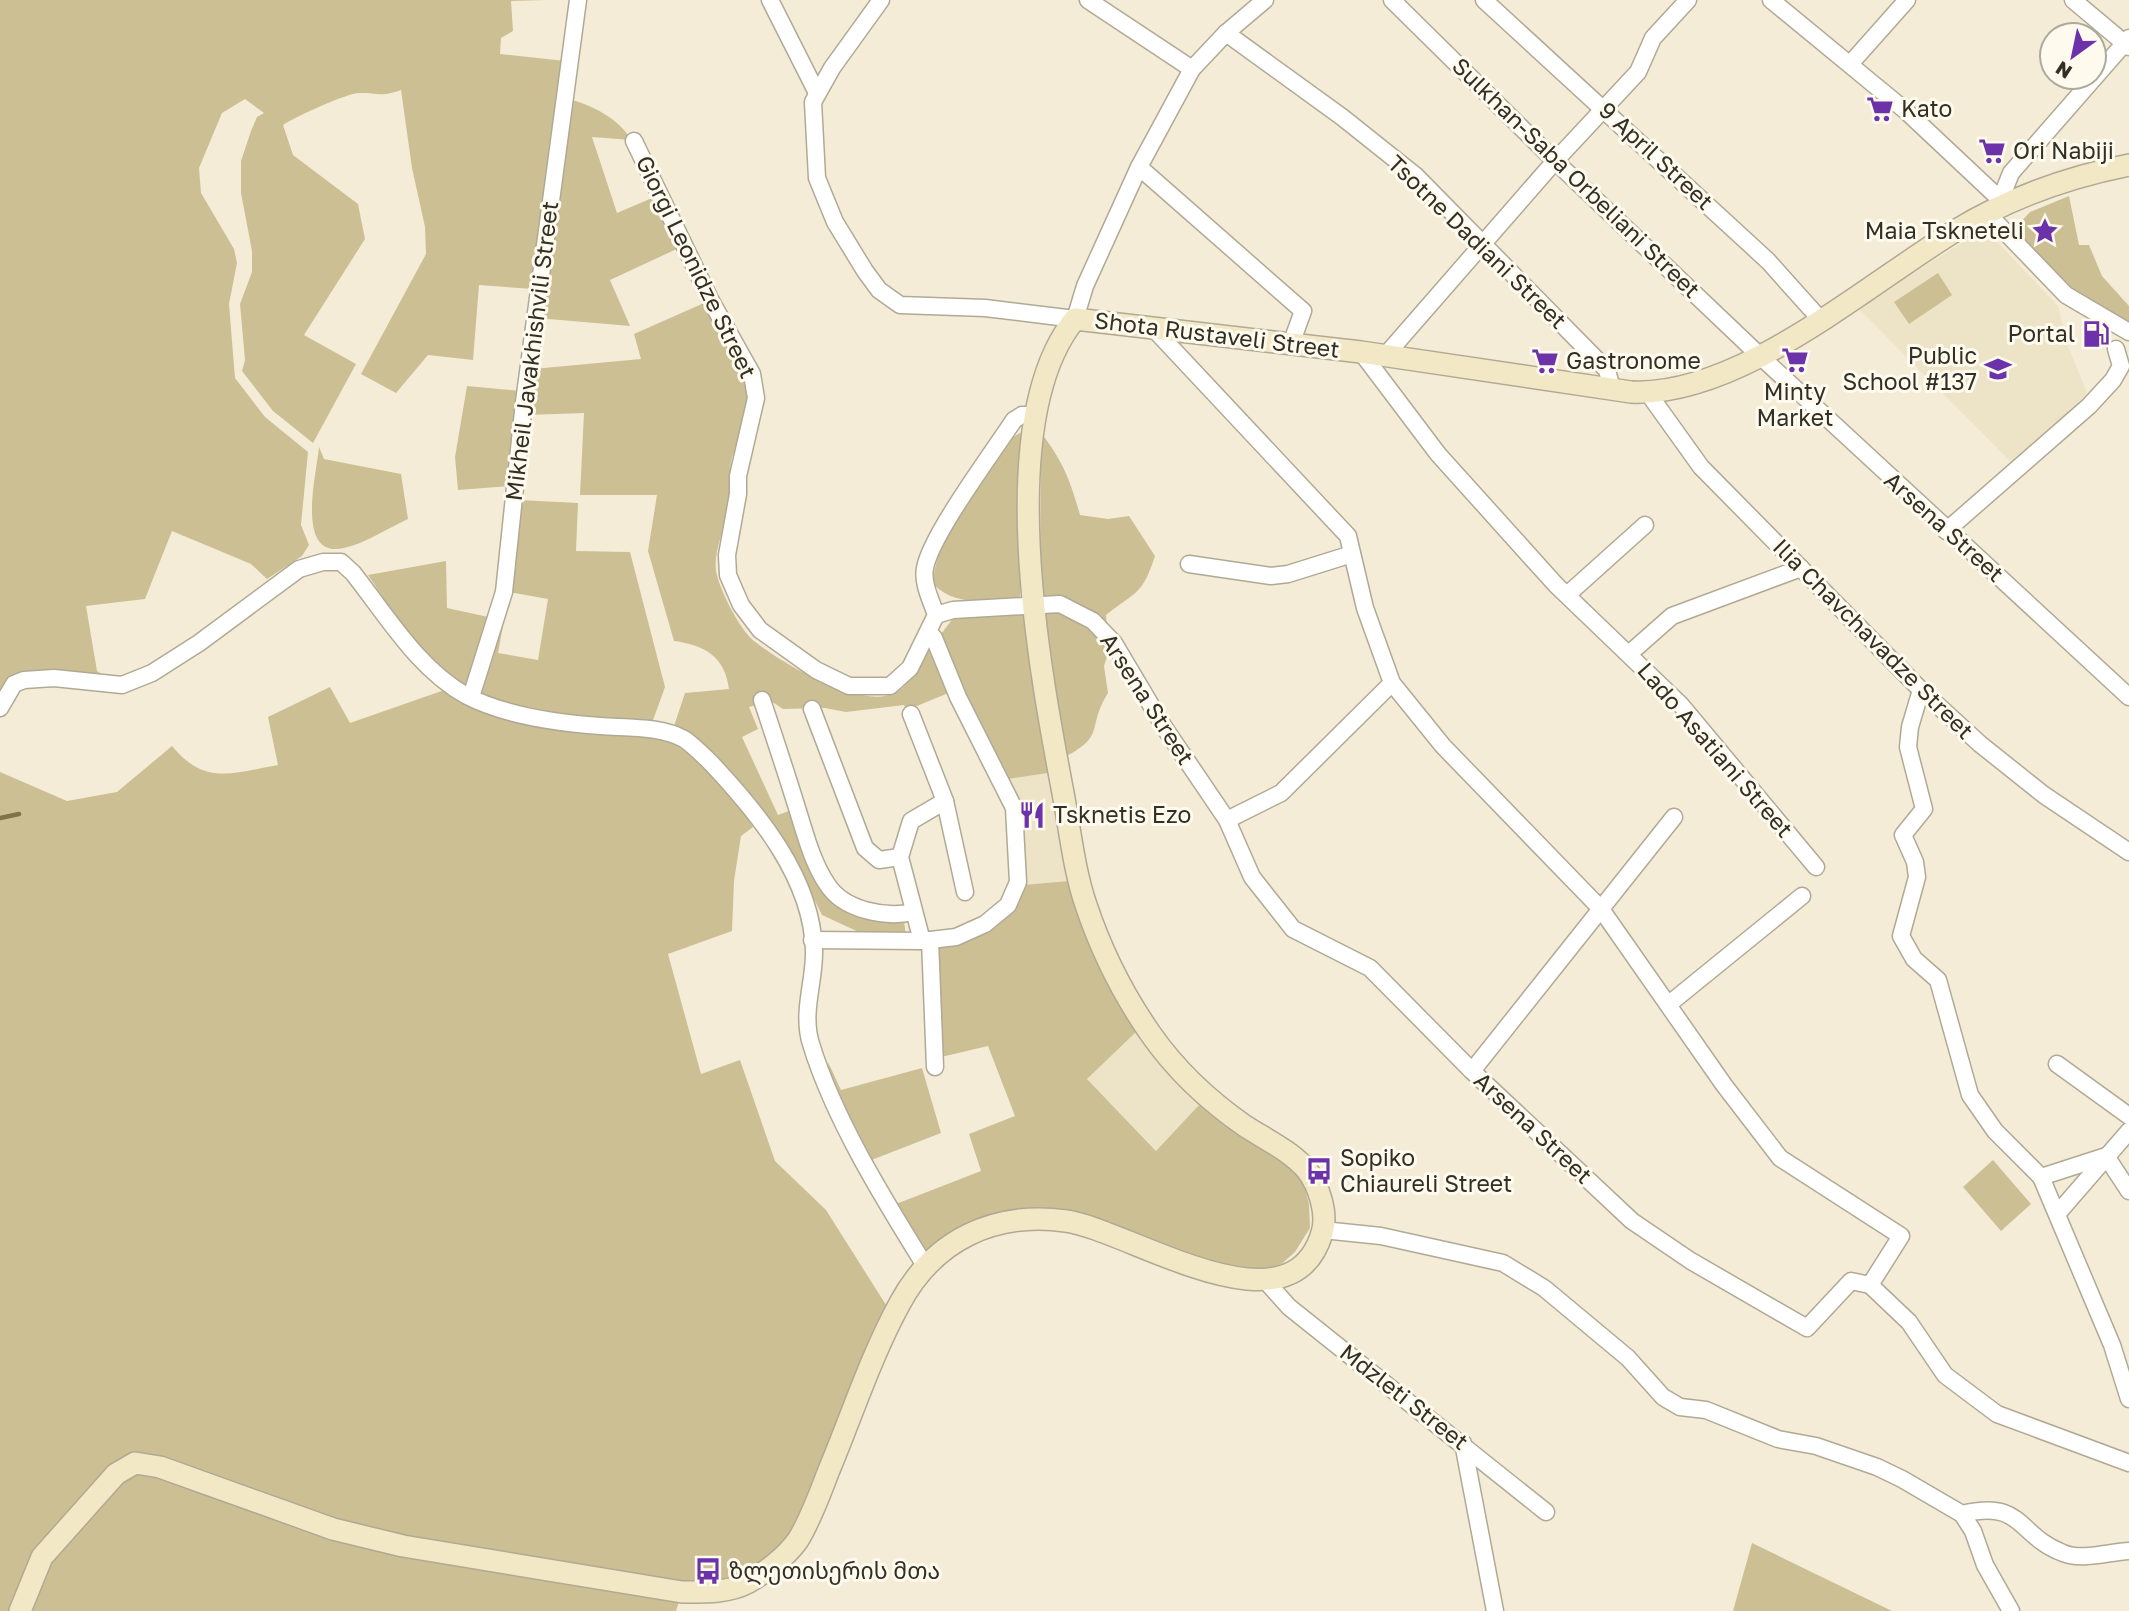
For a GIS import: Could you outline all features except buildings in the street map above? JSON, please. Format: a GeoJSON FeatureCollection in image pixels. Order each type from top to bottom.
{"type":"FeatureCollection","features":[{"type":"Feature","properties":{"kind":"main road","name":"Shota Rustaveli Street"},"geometry":{"type":"LineString","coordinates":[[1323,1230],[1322,1202],[1307,1171],[1193,1083],[1150,1034],[1114,973],[1084,901],[1053,739],[1033,603],[1030,507],[1035,415],[1051,356],[1059,340],[1075,319],[1361,352],[1648,393],[1694,386],[1720,377],[1760,356],[1998,205],[2042,188],[2129,165]]}},
{"type":"Feature","properties":{"kind":"main road"},"geometry":{"type":"LineString","coordinates":[[20,1611],[42,1557],[116,1474],[135,1463],[160,1466],[333,1529],[403,1546],[682,1592],[709,1592],[743,1586],[775,1563],[796,1542],[815,1505],[893,1316],[924,1264],[993,1223],[1065,1221],[1098,1229],[1178,1262],[1223,1275],[1275,1279],[1299,1268],[1315,1248],[1323,1230]]}},
{"type":"Feature","properties":{"kind":"street","name":"Mikheil Javakhishvili Street"},"geometry":{"type":"LineString","coordinates":[[471,697],[504,592],[524,402],[578,0]]}},
{"type":"Feature","properties":{"kind":"street"},"geometry":{"type":"LineString","coordinates":[[770,0],[816,91]]}},
{"type":"Feature","properties":{"kind":"street"},"geometry":{"type":"LineString","coordinates":[[881,0],[816,91],[813,102],[817,178],[835,222],[879,290],[900,305],[985,308],[1075,319],[1085,286],[1139,167],[1192,69],[1226,33],[1265,0]]}},
{"type":"Feature","properties":{"kind":"street"},"geometry":{"type":"LineString","coordinates":[[1088,0],[1192,69]]}},
{"type":"Feature","properties":{"kind":"street","name":"Sulkhan-Saba Orbeliani Street"},"geometry":{"type":"LineString","coordinates":[[1392,0],[1555,161],[1760,356]]}},
{"type":"Feature","properties":{"kind":"street","name":"9 April Street"},"geometry":{"type":"LineString","coordinates":[[1484,0],[1768,261],[1820,320]]}},
{"type":"Feature","properties":{"kind":"street"},"geometry":{"type":"LineString","coordinates":[[1385,356],[1555,161],[1606,110],[1638,72],[1653,38],[1688,0]]}},
{"type":"Feature","properties":{"kind":"street"},"geometry":{"type":"LineString","coordinates":[[1771,0],[1851,64],[1998,205],[2066,295],[2129,332]]}},
{"type":"Feature","properties":{"kind":"street"},"geometry":{"type":"LineString","coordinates":[[1851,64],[1907,0]]}},
{"type":"Feature","properties":{"kind":"street"},"geometry":{"type":"LineString","coordinates":[[1998,205],[2011,173],[2128,42],[2073,0]]}},
{"type":"Feature","properties":{"kind":"street","name":"Tsotne Dadiani Street"},"geometry":{"type":"LineString","coordinates":[[1226,33],[1342,117],[1416,176],[1607,370],[1612,389]]}},
{"type":"Feature","properties":{"kind":"street","name":"Giorgi Leonidze Street"},"geometry":{"type":"LineString","coordinates":[[634,141],[711,301],[752,374],[756,398],[738,476],[738,494],[727,555],[728,575],[741,605],[760,630],[816,670],[849,686],[890,686],[899,680],[910,668],[936,615]]}},
{"type":"Feature","properties":{"kind":"street"},"geometry":{"type":"LineString","coordinates":[[1139,167],[1303,312],[1291,344]]}},
{"type":"Feature","properties":{"kind":"street"},"geometry":{"type":"LineString","coordinates":[[1153,328],[1348,536],[1365,608],[1392,683],[1443,746],[1601,909],[1780,1158],[1901,1236],[1870,1286],[1909,1322],[1945,1375],[1997,1414],[2129,1463]]}},
{"type":"Feature","properties":{"kind":"street"},"geometry":{"type":"LineString","coordinates":[[1946,531],[2089,406],[2113,380],[2121,366],[2116,349]]}},
{"type":"Feature","properties":{"kind":"street"},"geometry":{"type":"LineString","coordinates":[[1361,352],[1438,454],[1562,590],[1630,653]]}},
{"type":"Feature","properties":{"kind":"street","name":"Arsena Street"},"geometry":{"type":"LineString","coordinates":[[1760,356],[1946,531],[2129,697]]}},
{"type":"Feature","properties":{"kind":"street","name":"Ilia Chavchavadze Street"},"geometry":{"type":"LineString","coordinates":[[1648,393],[1701,467],[1921,690],[1980,744],[2033,786],[2129,852]]}},
{"type":"Feature","properties":{"kind":"street"},"geometry":{"type":"LineString","coordinates":[[936,615],[926,586],[925,569],[934,544],[1014,420],[1022,415],[1035,415]]}},
{"type":"Feature","properties":{"kind":"street"},"geometry":{"type":"LineString","coordinates":[[1562,590],[1645,525]]}},
{"type":"Feature","properties":{"kind":"street"},"geometry":{"type":"LineString","coordinates":[[1189,564],[1271,576],[1288,574],[1352,554]]}},
{"type":"Feature","properties":{"kind":"street"},"geometry":{"type":"LineString","coordinates":[[0,708],[13,684],[24,680],[54,678],[122,685],[152,673],[199,643],[299,569],[323,562],[341,562],[353,573],[425,665],[471,697],[541,719],[658,731],[683,739],[711,763],[785,856],[802,893],[814,951],[807,1001],[810,1042],[859,1150],[924,1264]]}},
{"type":"Feature","properties":{"kind":"street","name":"Lado Asatiani Street"},"geometry":{"type":"LineString","coordinates":[[1801,568],[1672,616],[1630,653],[1681,705],[1816,867]]}},
{"type":"Feature","properties":{"kind":"street","name":"Arsena Street"},"geometry":{"type":"LineString","coordinates":[[936,615],[953,610],[1033,603],[1060,604],[1093,621],[1105,632],[1164,727],[1227,820],[1252,877],[1293,929],[1370,968],[1472,1071],[1633,1222],[1691,1261],[1807,1328],[1852,1281],[1870,1286]]}},
{"type":"Feature","properties":{"kind":"street"},"geometry":{"type":"LineString","coordinates":[[812,940],[926,940],[966,933],[985,924],[1008,905],[1018,882],[1014,808],[958,697],[934,638],[928,632]]}},
{"type":"Feature","properties":{"kind":"street"},"geometry":{"type":"LineString","coordinates":[[1227,820],[1281,793],[1392,683]]}},
{"type":"Feature","properties":{"kind":"street"},"geometry":{"type":"LineString","coordinates":[[1921,690],[1910,727],[1908,747],[1924,809],[1903,835],[1915,862],[1917,877],[1900,936],[1914,959],[1938,981],[1970,1095],[1995,1131],[2041,1177],[2112,1345],[2129,1399]]}},
{"type":"Feature","properties":{"kind":"street"},"geometry":{"type":"LineString","coordinates":[[762,700],[809,846],[828,885],[856,906],[878,914],[915,912]]}},
{"type":"Feature","properties":{"kind":"street"},"geometry":{"type":"LineString","coordinates":[[812,709],[865,848],[879,860],[900,858]]}},
{"type":"Feature","properties":{"kind":"street"},"geometry":{"type":"LineString","coordinates":[[911,714],[945,801],[965,892]]}},
{"type":"Feature","properties":{"kind":"street"},"geometry":{"type":"LineString","coordinates":[[935,1067],[926,940],[900,858],[911,821],[945,801]]}},
{"type":"Feature","properties":{"kind":"street"},"geometry":{"type":"LineString","coordinates":[[1472,1071],[1674,817]]}},
{"type":"Feature","properties":{"kind":"street"},"geometry":{"type":"LineString","coordinates":[[1669,1004],[1802,896]]}},
{"type":"Feature","properties":{"kind":"street"},"geometry":{"type":"LineString","coordinates":[[2057,1064],[2129,1116]]}},
{"type":"Feature","properties":{"kind":"street"},"geometry":{"type":"LineString","coordinates":[[2058,1213],[2129,1131]]}},
{"type":"Feature","properties":{"kind":"street"},"geometry":{"type":"LineString","coordinates":[[2041,1177],[2106,1156]]}},
{"type":"Feature","properties":{"kind":"street"},"geometry":{"type":"LineString","coordinates":[[2106,1156],[2129,1191]]}},
{"type":"Feature","properties":{"kind":"street"},"geometry":{"type":"LineString","coordinates":[[1323,1230],[1381,1236],[1503,1263],[1544,1288],[1628,1358],[1663,1397],[1681,1407],[1706,1410],[1778,1439],[1816,1446],[1877,1467],[1962,1514],[1973,1531],[1985,1565],[2011,1611]]}},
{"type":"Feature","properties":{"kind":"street","name":"Mdzleti Street"},"geometry":{"type":"LineString","coordinates":[[1264,1279],[1289,1307],[1463,1443],[1546,1512]]}},
{"type":"Feature","properties":{"kind":"street"},"geometry":{"type":"LineString","coordinates":[[1463,1443],[1495,1611]]}},
{"type":"Feature","properties":{"kind":"street"},"geometry":{"type":"LineString","coordinates":[[1962,1514],[1986,1508],[2003,1510],[2064,1554],[2129,1551]]}},
{"type":"Feature","properties":{"kind":"shaded area"},"geometry":{"type":"Polygon","coordinates":[[[0,0],[545,0],[511,1],[513,31],[501,38],[500,54],[565,61],[533,289],[479,285],[473,360],[428,355],[396,393],[361,374],[426,254],[425,227],[412,168],[401,90],[384,94],[353,94],[283,125],[293,155],[358,204],[365,239],[304,335],[356,364],[313,443],[273,411],[242,371],[245,360],[240,304],[252,272],[252,251],[241,193],[241,161],[257,117],[264,113],[245,99],[222,113],[199,168],[201,193],[234,249],[237,263],[229,304],[235,378],[265,417],[308,452],[301,525],[309,545],[302,556],[267,579],[251,564],[172,531],[145,599],[86,606],[97,671],[110,679],[24,675],[0,702],[0,0]]]}},
{"type":"Feature","properties":{"kind":"shaded area"},"geometry":{"type":"Polygon","coordinates":[[[567,99],[603,113],[619,125],[631,140],[592,137],[617,213],[659,195],[681,247],[610,280],[630,326],[537,318],[567,99]]]}},
{"type":"Feature","properties":{"kind":"shaded area"},"geometry":{"type":"Polygon","coordinates":[[[2069,196],[2079,245],[2089,245],[2102,276],[2129,306],[2129,329],[2069,290],[2017,231],[2016,227],[2030,212],[2069,196]]]}},
{"type":"Feature","properties":{"kind":"shaded area","name":"Public School #137"},"geometry":{"type":"Polygon","coordinates":[[[1985,229],[2058,306],[2068,346],[2087,393],[2015,466],[1857,307],[1985,229]]]}},
{"type":"Feature","properties":{"kind":"shaded area"},"geometry":{"type":"Polygon","coordinates":[[[1938,273],[1952,295],[1909,324],[1894,302],[1938,273]]]}},
{"type":"Feature","properties":{"kind":"shaded area"},"geometry":{"type":"Polygon","coordinates":[[[704,303],[740,359],[751,397],[749,412],[731,462],[731,503],[716,561],[721,588],[737,619],[748,636],[778,658],[819,680],[848,691],[877,697],[898,691],[905,685],[929,644],[951,692],[907,710],[904,705],[846,712],[825,708],[783,709],[771,701],[749,707],[758,729],[742,737],[778,815],[794,809],[827,889],[904,920],[906,937],[863,934],[822,915],[792,855],[672,732],[685,693],[729,689],[723,669],[712,654],[674,641],[648,551],[657,495],[580,495],[584,413],[528,415],[533,369],[641,359],[634,334],[704,303]]]}},
{"type":"Feature","properties":{"kind":"shaded area"},"geometry":{"type":"Polygon","coordinates":[[[467,386],[521,391],[510,486],[458,490],[455,457],[467,386]]]}},
{"type":"Feature","properties":{"kind":"shaded area"},"geometry":{"type":"Polygon","coordinates":[[[1022,432],[1020,598],[975,601],[953,597],[934,585],[940,552],[962,511],[1009,439],[1022,432]]]}},
{"type":"Feature","properties":{"kind":"shaded area"},"geometry":{"type":"Polygon","coordinates":[[[1041,433],[1065,471],[1080,515],[1108,519],[1129,516],[1155,556],[1142,586],[1106,615],[1109,650],[1104,666],[1108,693],[1091,736],[1086,743],[1065,757],[1040,584],[1041,433]]]}},
{"type":"Feature","properties":{"kind":"shaded area"},"geometry":{"type":"Polygon","coordinates":[[[319,447],[324,459],[401,474],[408,519],[369,539],[344,548],[328,548],[319,541],[312,511],[319,447]]]}},
{"type":"Feature","properties":{"kind":"shaded area"},"geometry":{"type":"Polygon","coordinates":[[[519,500],[578,503],[576,551],[630,552],[665,687],[652,723],[550,716],[476,694],[519,500]],[[509,592],[498,653],[538,660],[548,599],[509,592]]]}},
{"type":"Feature","properties":{"kind":"shaded area"},"geometry":{"type":"Polygon","coordinates":[[[446,561],[447,608],[493,618],[470,689],[456,683],[427,657],[368,575],[446,561]]]}},
{"type":"Feature","properties":{"kind":"shaded area"},"geometry":{"type":"Polygon","coordinates":[[[1006,610],[1023,614],[1048,773],[1008,779],[973,716],[942,645],[941,634],[954,617],[1006,610]]]}},
{"type":"Feature","properties":{"kind":"shaded area"},"geometry":{"type":"Polygon","coordinates":[[[330,687],[350,723],[453,687],[471,697],[683,739],[731,789],[753,827],[741,836],[734,881],[732,931],[668,954],[701,1074],[740,1060],[775,1161],[826,1210],[893,1316],[796,1542],[743,1586],[682,1592],[676,1611],[0,1611],[0,772],[67,801],[117,792],[172,746],[184,759],[208,772],[233,773],[278,765],[268,717],[330,687]]]}},
{"type":"Feature","properties":{"kind":"shaded area"},"geometry":{"type":"Polygon","coordinates":[[[1048,773],[1069,881],[1023,885],[1008,779],[1048,773]]]}},
{"type":"Feature","properties":{"kind":"shaded area"},"geometry":{"type":"Polygon","coordinates":[[[1069,881],[1136,1032],[1087,1079],[1156,1151],[1200,1104],[1242,1137],[1291,1166],[1304,1185],[1309,1204],[1310,1228],[1295,1252],[1278,1267],[1252,1272],[1216,1267],[1043,1210],[929,1254],[896,1204],[981,1171],[969,1134],[1015,1116],[988,1046],[941,1057],[939,946],[961,943],[1023,885],[1069,881]]]}},
{"type":"Feature","properties":{"kind":"shaded area"},"geometry":{"type":"Polygon","coordinates":[[[1136,1032],[1179,1086],[1200,1104],[1157,1151],[1087,1079],[1136,1032]]]}},
{"type":"Feature","properties":{"kind":"shaded area"},"geometry":{"type":"Polygon","coordinates":[[[828,1062],[841,1090],[922,1068],[941,1133],[869,1161],[830,1077],[828,1062]]]}},
{"type":"Feature","properties":{"kind":"shaded area"},"geometry":{"type":"Polygon","coordinates":[[[1993,1160],[2031,1204],[2001,1231],[1963,1187],[1993,1160]]]}},
{"type":"Feature","properties":{"kind":"shaded area"},"geometry":{"type":"Polygon","coordinates":[[[1752,1543],[1892,1611],[1733,1611],[1752,1543]]]}},
{"type":"Feature","properties":{"kind":"waterway"},"geometry":{"type":"LineString","coordinates":[[0,818],[19,814]]}},
{"type":"Feature","properties":{"kind":"place","name":"Kato"},"geometry":{"type":"Point","coordinates":[1880,109]}},
{"type":"Feature","properties":{"kind":"place","name":"Ori Nabiji"},"geometry":{"type":"Point","coordinates":[1992,151]}},
{"type":"Feature","properties":{"kind":"place","name":"Maia Tskneteli"},"geometry":{"type":"Point","coordinates":[2045,231]}},
{"type":"Feature","properties":{"kind":"place","name":"Portal"},"geometry":{"type":"Point","coordinates":[2096,334]}},
{"type":"Feature","properties":{"kind":"place","name":"Minty Market"},"geometry":{"type":"Point","coordinates":[1795,360]}},
{"type":"Feature","properties":{"kind":"place","name":"Gastronome"},"geometry":{"type":"Point","coordinates":[1545,361]}},
{"type":"Feature","properties":{"kind":"place","name":"Public School #137"},"geometry":{"type":"Point","coordinates":[1998,369]}},
{"type":"Feature","properties":{"kind":"place","name":"Tsknetis Ezo"},"geometry":{"type":"Point","coordinates":[1032,815]}},
{"type":"Feature","properties":{"kind":"place","name":"Sopiko Chiaureli Street"},"geometry":{"type":"Point","coordinates":[1319,1171]}},
{"type":"Feature","properties":{"kind":"place","name":"ზლეთისერის მთა"},"geometry":{"type":"Point","coordinates":[708,1571]}}]}
